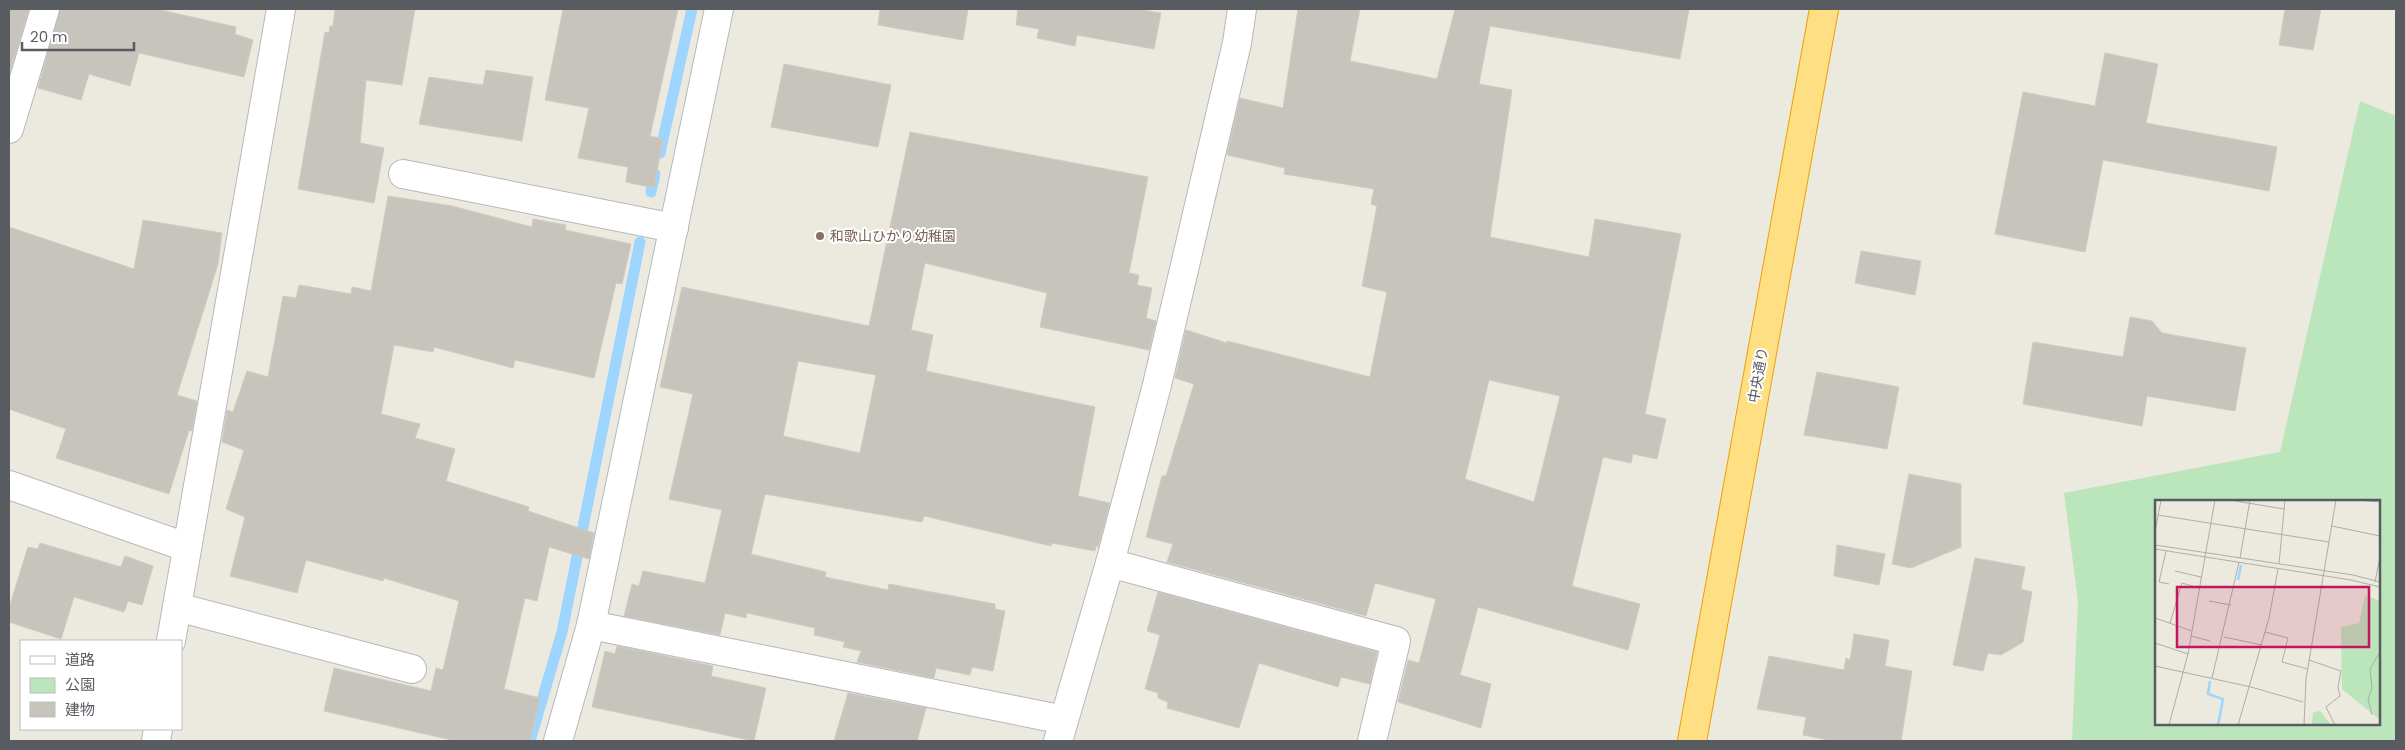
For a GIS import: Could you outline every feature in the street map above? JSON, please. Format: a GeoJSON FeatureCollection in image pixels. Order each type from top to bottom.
{"type":"FeatureCollection","features":[{"type":"Feature","properties":{"kind":"highway","name":"中央通り"},"geometry":{"type":"LineString","coordinates":[[1692,741],[1824,9]]}},
{"type":"Feature","properties":{"kind":"street"},"geometry":{"type":"LineString","coordinates":[[9,129],[45,9]]}},
{"type":"Feature","properties":{"kind":"street"},"geometry":{"type":"LineString","coordinates":[[558,741],[591,624],[719,9]]}},
{"type":"Feature","properties":{"kind":"street"},"geometry":{"type":"LineString","coordinates":[[591,624],[1061,730],[1110,563],[1162,366],[1237,43],[1242,9]]}},
{"type":"Feature","properties":{"kind":"street"},"geometry":{"type":"LineString","coordinates":[[172,640],[186,547],[277,10]]}},
{"type":"Feature","properties":{"kind":"street"},"geometry":{"type":"LineString","coordinates":[[403,174],[674,228]]}},
{"type":"Feature","properties":{"kind":"street"},"geometry":{"type":"LineString","coordinates":[[9,485],[186,547]]}},
{"type":"Feature","properties":{"kind":"street"},"geometry":{"type":"LineString","coordinates":[[1110,563],[1396,641],[1372,741]]}},
{"type":"Feature","properties":{"kind":"street"},"geometry":{"type":"LineString","coordinates":[[177,607],[412,669]]}},
{"type":"Feature","properties":{"kind":"green space"},"geometry":{"type":"Polygon","coordinates":[[[2360,101],[2396,116],[2396,741],[2072,741],[2078,601],[2064,493],[2280,452],[2360,101]]]}},
{"type":"Feature","properties":{"kind":"building"},"geometry":{"type":"Polygon","coordinates":[[[9,9],[29,9],[9,75],[9,9]]]}},
{"type":"Feature","properties":{"kind":"building"},"geometry":{"type":"Polygon","coordinates":[[[60,9],[156,9],[236,27],[235,34],[253,40],[244,77],[139,53],[130,86],[89,74],[81,100],[38,88],[60,9]]]}},
{"type":"Feature","properties":{"kind":"building"},"geometry":{"type":"Polygon","coordinates":[[[335,9],[415,9],[402,85],[366,80],[360,143],[384,148],[374,203],[298,189],[325,32],[329,33],[330,26],[333,26],[335,9]]]}},
{"type":"Feature","properties":{"kind":"building"},"geometry":{"type":"Polygon","coordinates":[[[563,9],[678,9],[650,136],[663,139],[654,188],[626,182],[628,167],[578,158],[589,108],[545,100],[563,9]]]}},
{"type":"Feature","properties":{"kind":"building"},"geometry":{"type":"Polygon","coordinates":[[[880,9],[968,9],[963,40],[878,25],[880,9]]]}},
{"type":"Feature","properties":{"kind":"building"},"geometry":{"type":"Polygon","coordinates":[[[1018,9],[1136,9],[1161,13],[1154,49],[1077,35],[1075,46],[1037,38],[1039,29],[1016,25],[1018,9]]]}},
{"type":"Feature","properties":{"kind":"building"},"geometry":{"type":"Polygon","coordinates":[[[1298,9],[1360,9],[1350,61],[1437,79],[1455,9],[1689,9],[1680,59],[1490,26],[1479,84],[1512,90],[1490,237],[1589,257],[1595,219],[1681,234],[1645,414],[1666,419],[1657,459],[1633,454],[1631,463],[1603,457],[1572,586],[1640,604],[1628,650],[1478,607],[1460,675],[1491,684],[1481,728],[1398,702],[1408,660],[1419,663],[1436,599],[1375,583],[1366,616],[1167,562],[1173,544],[1146,537],[1162,476],[1166,476],[1194,384],[1175,378],[1186,330],[1227,343],[1227,341],[1370,377],[1387,292],[1362,286],[1377,206],[1371,204],[1374,189],[1284,174],[1285,168],[1227,155],[1240,98],[1283,108],[1298,9]],[[1489,380],[1465,479],[1534,502],[1560,396],[1489,380]]]}},
{"type":"Feature","properties":{"kind":"building"},"geometry":{"type":"Polygon","coordinates":[[[2285,9],[2321,9],[2313,50],[2279,45],[2285,9]]]}},
{"type":"Feature","properties":{"kind":"building"},"geometry":{"type":"Polygon","coordinates":[[[2105,53],[2158,64],[2146,123],[2277,147],[2269,191],[2103,160],[2085,252],[1995,234],[2023,92],[2095,106],[2105,53]]]}},
{"type":"Feature","properties":{"kind":"building"},"geometry":{"type":"Polygon","coordinates":[[[784,64],[891,85],[878,147],[771,127],[784,64]]]}},
{"type":"Feature","properties":{"kind":"building"},"geometry":{"type":"Polygon","coordinates":[[[486,70],[533,77],[522,141],[419,124],[429,77],[483,85],[486,70]]]}},
{"type":"Feature","properties":{"kind":"building"},"geometry":{"type":"Polygon","coordinates":[[[910,132],[1148,177],[1129,273],[1139,275],[1137,285],[1152,288],[1146,318],[1156,321],[1149,350],[1040,327],[1047,293],[925,263],[911,330],[933,335],[926,371],[1095,407],[1078,496],[1110,503],[1098,547],[1096,546],[1095,551],[1052,543],[1051,546],[924,516],[922,522],[765,494],[751,554],[826,572],[825,577],[888,590],[889,584],[995,604],[995,609],[1005,611],[993,671],[972,667],[970,675],[936,668],[934,678],[857,662],[861,651],[843,647],[845,642],[814,635],[815,628],[747,613],[746,618],[725,613],[720,635],[624,616],[632,584],[639,586],[643,571],[705,583],[722,510],[669,499],[693,394],[660,387],[682,287],[869,326],[910,132]],[[798,361],[783,436],[860,453],[876,375],[798,361]]]}},
{"type":"Feature","properties":{"kind":"building"},"geometry":{"type":"Polygon","coordinates":[[[388,196],[452,206],[532,227],[533,219],[566,225],[565,230],[631,244],[622,284],[616,283],[594,378],[515,360],[513,368],[434,347],[433,352],[394,345],[381,414],[420,424],[415,438],[455,449],[446,481],[529,507],[528,511],[594,533],[589,559],[549,547],[537,601],[525,598],[504,689],[540,698],[530,741],[456,741],[324,711],[334,668],[431,691],[436,668],[443,670],[459,601],[384,578],[383,581],[306,560],[297,593],[230,576],[245,517],[226,509],[244,450],[222,442],[227,410],[233,412],[247,371],[268,377],[283,296],[296,298],[299,285],[351,294],[352,287],[371,291],[388,196]]]}},
{"type":"Feature","properties":{"kind":"building"},"geometry":{"type":"Polygon","coordinates":[[[143,220],[222,233],[218,264],[177,395],[197,401],[192,431],[189,430],[169,494],[56,458],[66,429],[9,409],[9,227],[134,269],[143,220]]]}},
{"type":"Feature","properties":{"kind":"building"},"geometry":{"type":"Polygon","coordinates":[[[1861,251],[1921,261],[1915,295],[1855,283],[1861,251]]]}},
{"type":"Feature","properties":{"kind":"building"},"geometry":{"type":"Polygon","coordinates":[[[2130,317],[2152,321],[2162,333],[2246,348],[2235,411],[2147,396],[2142,426],[2023,404],[2033,342],[2123,357],[2130,317]]]}},
{"type":"Feature","properties":{"kind":"building"},"geometry":{"type":"Polygon","coordinates":[[[1817,372],[1899,387],[1887,449],[1804,435],[1817,372]]]}},
{"type":"Feature","properties":{"kind":"building"},"geometry":{"type":"Polygon","coordinates":[[[1909,474],[1961,484],[1961,547],[1911,568],[1892,564],[1909,474]]]}},
{"type":"Feature","properties":{"kind":"building"},"geometry":{"type":"Polygon","coordinates":[[[40,543],[121,567],[125,556],[153,566],[142,605],[128,601],[124,612],[74,597],[61,639],[9,622],[9,608],[28,547],[38,549],[40,543]]]}},
{"type":"Feature","properties":{"kind":"building"},"geometry":{"type":"Polygon","coordinates":[[[1837,545],[1885,554],[1879,585],[1834,576],[1837,545]]]}},
{"type":"Feature","properties":{"kind":"building"},"geometry":{"type":"Polygon","coordinates":[[[1975,558],[2025,567],[2021,589],[2032,592],[2023,642],[2001,655],[1988,653],[1983,671],[1953,665],[1975,558]]]}},
{"type":"Feature","properties":{"kind":"building"},"geometry":{"type":"Polygon","coordinates":[[[1158,592],[1377,652],[1370,684],[1341,677],[1338,687],[1259,663],[1239,728],[1167,708],[1168,702],[1158,698],[1158,693],[1145,689],[1160,635],[1147,631],[1158,592]]]}},
{"type":"Feature","properties":{"kind":"building"},"geometry":{"type":"Polygon","coordinates":[[[1854,634],[1889,640],[1885,666],[1912,671],[1901,741],[1833,741],[1803,735],[1806,717],[1757,709],[1769,656],[1844,670],[1846,658],[1850,660],[1854,634]]]}},
{"type":"Feature","properties":{"kind":"building"},"geometry":{"type":"Polygon","coordinates":[[[617,646],[713,666],[711,676],[766,688],[754,741],[592,707],[605,651],[615,654],[617,646]]]}},
{"type":"Feature","properties":{"kind":"building"},"geometry":{"type":"Polygon","coordinates":[[[848,693],[926,708],[917,741],[834,741],[848,693]]]}},
{"type":"Feature","properties":{"kind":"waterway"},"geometry":{"type":"LineString","coordinates":[[660,153],[692,9]]}},
{"type":"Feature","properties":{"kind":"waterway"},"geometry":{"type":"LineString","coordinates":[[651,192],[655,174]]}},
{"type":"Feature","properties":{"kind":"waterway"},"geometry":{"type":"LineString","coordinates":[[530,741],[562,632],[640,242]]}},
{"type":"Feature","properties":{"kind":"place","name":"和歌山ひかり幼稚園"},"geometry":{"type":"Point","coordinates":[820,236]}}]}
